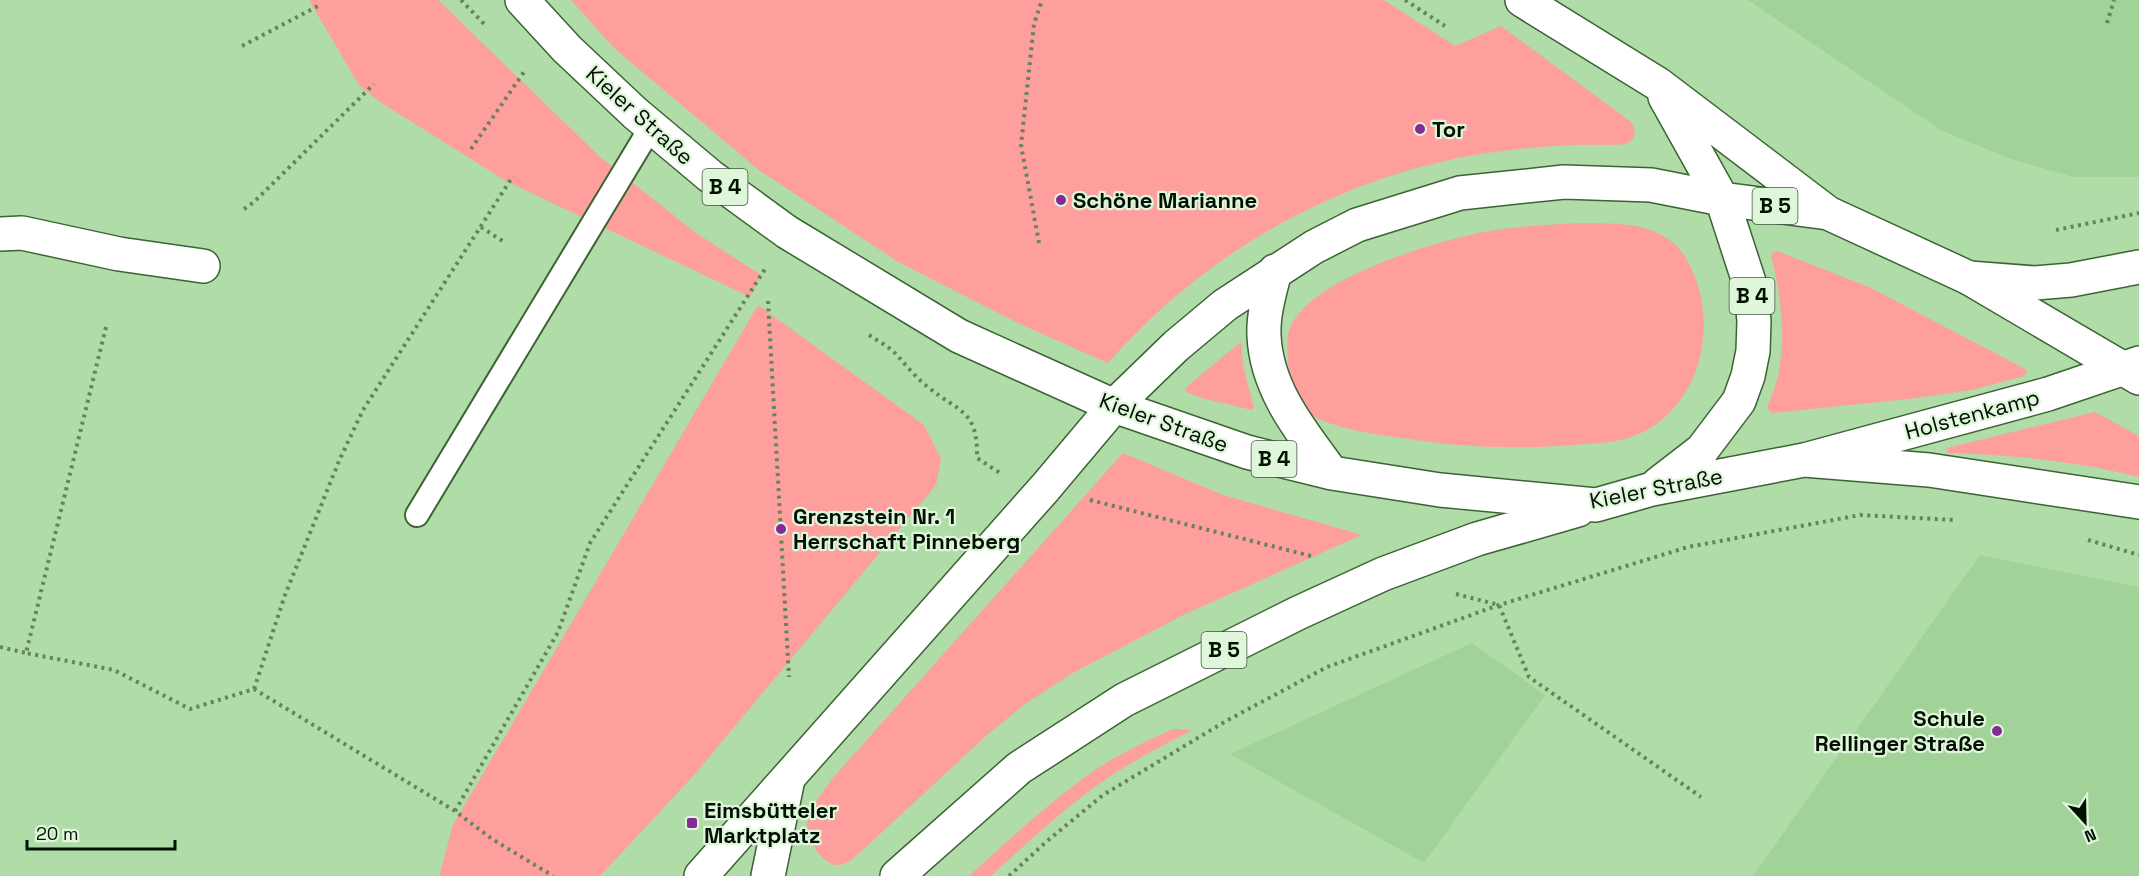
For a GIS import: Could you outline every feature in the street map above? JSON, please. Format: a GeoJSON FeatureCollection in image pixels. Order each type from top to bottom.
{"type":"FeatureCollection","features":[{"type":"Feature","properties":{"kind":"main road","name":"Kieler Straße"},"geometry":{"type":"LineString","coordinates":[[522,0],[567,49],[651,127],[710,176],[787,232],[949,330],[1114,406],[1247,453],[1332,473],[1440,490],[1596,504],[1652,489],[1804,460],[1929,470],[2139,502]]}},
{"type":"Feature","properties":{"kind":"main road","name":"B 4"},"geometry":{"type":"LineString","coordinates":[[1522,0],[1658,84],[1828,213],[1969,278],[2134,370]]}},
{"type":"Feature","properties":{"kind":"main road","name":"B 4"},"geometry":{"type":"LineString","coordinates":[[1652,489],[1702,450],[1739,401],[1748,376],[1753,351],[1754,321],[1751,288],[1722,199],[1658,84]]}},
{"type":"Feature","properties":{"kind":"main road","name":"B 5"},"geometry":{"type":"LineString","coordinates":[[701,876],[1037,497],[1114,406],[1176,346],[1224,305],[1314,247],[1357,225],[1460,193],[1564,182],[1651,185],[1722,199],[1828,213]]}},
{"type":"Feature","properties":{"kind":"main road"},"geometry":{"type":"LineString","coordinates":[[0,234],[22,233],[119,254],[203,266]]}},
{"type":"Feature","properties":{"kind":"main road"},"geometry":{"type":"LineString","coordinates":[[1969,278],[2035,283],[2053,282],[2139,267]]}},
{"type":"Feature","properties":{"kind":"main road"},"geometry":{"type":"LineString","coordinates":[[1275,271],[1267,305],[1264,335],[1271,377],[1283,404],[1332,473]]}},
{"type":"Feature","properties":{"kind":"main road","name":"Holstenkamp"},"geometry":{"type":"LineString","coordinates":[[1804,460],[2134,370]]}},
{"type":"Feature","properties":{"kind":"main road","name":"B 5"},"geometry":{"type":"LineString","coordinates":[[897,876],[1019,768],[1124,700],[1298,613],[1383,574],[1476,539],[1596,504]]}},
{"type":"Feature","properties":{"kind":"main road"},"geometry":{"type":"LineString","coordinates":[[768,876],[788,779]]}},
{"type":"Feature","properties":{"kind":"lane"},"geometry":{"type":"LineString","coordinates":[[417,515],[651,127]]}},
{"type":"Feature","properties":{"kind":"path"},"geometry":{"type":"LineString","coordinates":[[1040,243],[1021,145],[1034,24],[1042,0]]}},
{"type":"Feature","properties":{"kind":"path"},"geometry":{"type":"LineString","coordinates":[[1405,0],[1445,26]]}},
{"type":"Feature","properties":{"kind":"path"},"geometry":{"type":"LineString","coordinates":[[2108,23],[2114,0]]}},
{"type":"Feature","properties":{"kind":"path"},"geometry":{"type":"LineString","coordinates":[[242,46],[318,6]]}},
{"type":"Feature","properties":{"kind":"path"},"geometry":{"type":"LineString","coordinates":[[471,149],[527,69]]}},
{"type":"Feature","properties":{"kind":"path"},"geometry":{"type":"LineString","coordinates":[[244,208],[254,202],[374,84]]}},
{"type":"Feature","properties":{"kind":"path"},"geometry":{"type":"LineString","coordinates":[[254,689],[285,595],[339,461],[363,410],[513,176]]}},
{"type":"Feature","properties":{"kind":"path"},"geometry":{"type":"LineString","coordinates":[[2056,230],[2139,213]]}},
{"type":"Feature","properties":{"kind":"path"},"geometry":{"type":"LineString","coordinates":[[481,227],[504,242]]}},
{"type":"Feature","properties":{"kind":"path"},"geometry":{"type":"LineString","coordinates":[[455,811],[558,632],[590,543],[766,267]]}},
{"type":"Feature","properties":{"kind":"path"},"geometry":{"type":"LineString","coordinates":[[768,301],[789,677]]}},
{"type":"Feature","properties":{"kind":"path"},"geometry":{"type":"LineString","coordinates":[[26,653],[106,327]]}},
{"type":"Feature","properties":{"kind":"path"},"geometry":{"type":"LineString","coordinates":[[928,387],[958,407],[970,421],[978,436],[977,458],[1007,479]]}},
{"type":"Feature","properties":{"kind":"path"},"geometry":{"type":"LineString","coordinates":[[1084,498],[1312,557]]}},
{"type":"Feature","properties":{"kind":"path"},"geometry":{"type":"LineString","coordinates":[[1010,876],[1046,842],[1103,795],[1227,721],[1327,667],[1499,605],[1688,547],[1860,515],[1963,520]]}},
{"type":"Feature","properties":{"kind":"path"},"geometry":{"type":"LineString","coordinates":[[2085,539],[2139,555]]}},
{"type":"Feature","properties":{"kind":"path"},"geometry":{"type":"LineString","coordinates":[[1458,595],[1499,605]]}},
{"type":"Feature","properties":{"kind":"path"},"geometry":{"type":"LineString","coordinates":[[1499,605],[1529,677],[1701,797]]}},
{"type":"Feature","properties":{"kind":"path"},"geometry":{"type":"LineString","coordinates":[[0,647],[114,670],[190,709],[254,689],[455,811],[492,839],[553,876]]}},
{"type":"Feature","properties":{"kind":"shaded area"},"geometry":{"type":"Polygon","coordinates":[[[309,0],[438,0],[599,156],[696,233],[761,275],[750,297],[506,181],[380,102],[359,85],[309,0]]]}},
{"type":"Feature","properties":{"kind":"shaded area"},"geometry":{"type":"Polygon","coordinates":[[[571,0],[1384,0],[1455,46],[1501,26],[1631,122],[1634,135],[1632,140],[1626,144],[1564,145],[1516,149],[1428,165],[1375,181],[1325,201],[1276,226],[1230,255],[1186,288],[1145,324],[1108,363],[1022,325],[900,263],[760,171],[614,48],[571,0]]]}},
{"type":"Feature","properties":{"kind":"shaded area"},"geometry":{"type":"Polygon","coordinates":[[[1748,0],[2139,0],[2139,177],[2073,177],[2008,158],[1941,130],[1748,0]]]}},
{"type":"Feature","properties":{"kind":"shaded area"},"geometry":{"type":"Polygon","coordinates":[[[1580,223],[1637,226],[1658,233],[1678,248],[1695,276],[1702,304],[1704,326],[1702,348],[1687,390],[1674,408],[1658,423],[1639,434],[1608,442],[1535,447],[1493,447],[1431,442],[1354,430],[1324,421],[1304,408],[1295,391],[1289,370],[1288,334],[1300,313],[1319,296],[1343,280],[1431,245],[1504,229],[1580,223]]]}},
{"type":"Feature","properties":{"kind":"shaded area"},"geometry":{"type":"Polygon","coordinates":[[[1777,251],[1869,287],[2027,370],[2024,376],[1972,390],[1772,413],[1767,408],[1778,376],[1782,342],[1779,298],[1771,254],[1777,251]]]}},
{"type":"Feature","properties":{"kind":"shaded area"},"geometry":{"type":"Polygon","coordinates":[[[758,305],[924,425],[941,459],[936,485],[695,774],[600,876],[439,876],[453,825],[758,305]]]}},
{"type":"Feature","properties":{"kind":"shaded area"},"geometry":{"type":"Polygon","coordinates":[[[1241,342],[1243,365],[1254,408],[1252,410],[1186,392],[1185,388],[1241,342]]]}},
{"type":"Feature","properties":{"kind":"shaded area"},"geometry":{"type":"Polygon","coordinates":[[[2095,412],[2139,436],[2139,477],[2044,460],[1948,453],[1947,448],[2095,412]]]}},
{"type":"Feature","properties":{"kind":"shaded area"},"geometry":{"type":"Polygon","coordinates":[[[1123,453],[1223,495],[1362,535],[1185,614],[1071,674],[1025,704],[987,735],[854,858],[841,865],[827,861],[811,843],[807,826],[813,808],[831,780],[1123,453]]]}},
{"type":"Feature","properties":{"kind":"shaded area","name":"Schule Rellinger Straße"},"geometry":{"type":"Polygon","coordinates":[[[1980,555],[2139,587],[2139,876],[1753,876],[1980,555]]]}},
{"type":"Feature","properties":{"kind":"shaded area"},"geometry":{"type":"Polygon","coordinates":[[[1472,643],[1545,695],[1424,863],[1230,754],[1472,643]]]}},
{"type":"Feature","properties":{"kind":"shaded area"},"geometry":{"type":"Polygon","coordinates":[[[1173,729],[1192,730],[1107,778],[1055,818],[991,876],[969,876],[1042,811],[1088,775],[1130,750],[1173,729]]]}},
{"type":"Feature","properties":{"kind":"place","name":"Tor"},"geometry":{"type":"Point","coordinates":[1420,129]}},
{"type":"Feature","properties":{"kind":"place","name":"Schöne Marianne"},"geometry":{"type":"Point","coordinates":[1061,200]}},
{"type":"Feature","properties":{"kind":"place","name":"Grenzstein Nr. 1 Herrschaft Pinneberg"},"geometry":{"type":"Point","coordinates":[781,529]}},
{"type":"Feature","properties":{"kind":"place","name":"Schule Rellinger Straße"},"geometry":{"type":"Point","coordinates":[1997,731]}},
{"type":"Feature","properties":{"kind":"place","name":"Eimsbütteler Marktplatz"},"geometry":{"type":"Point","coordinates":[692,823]}}]}
